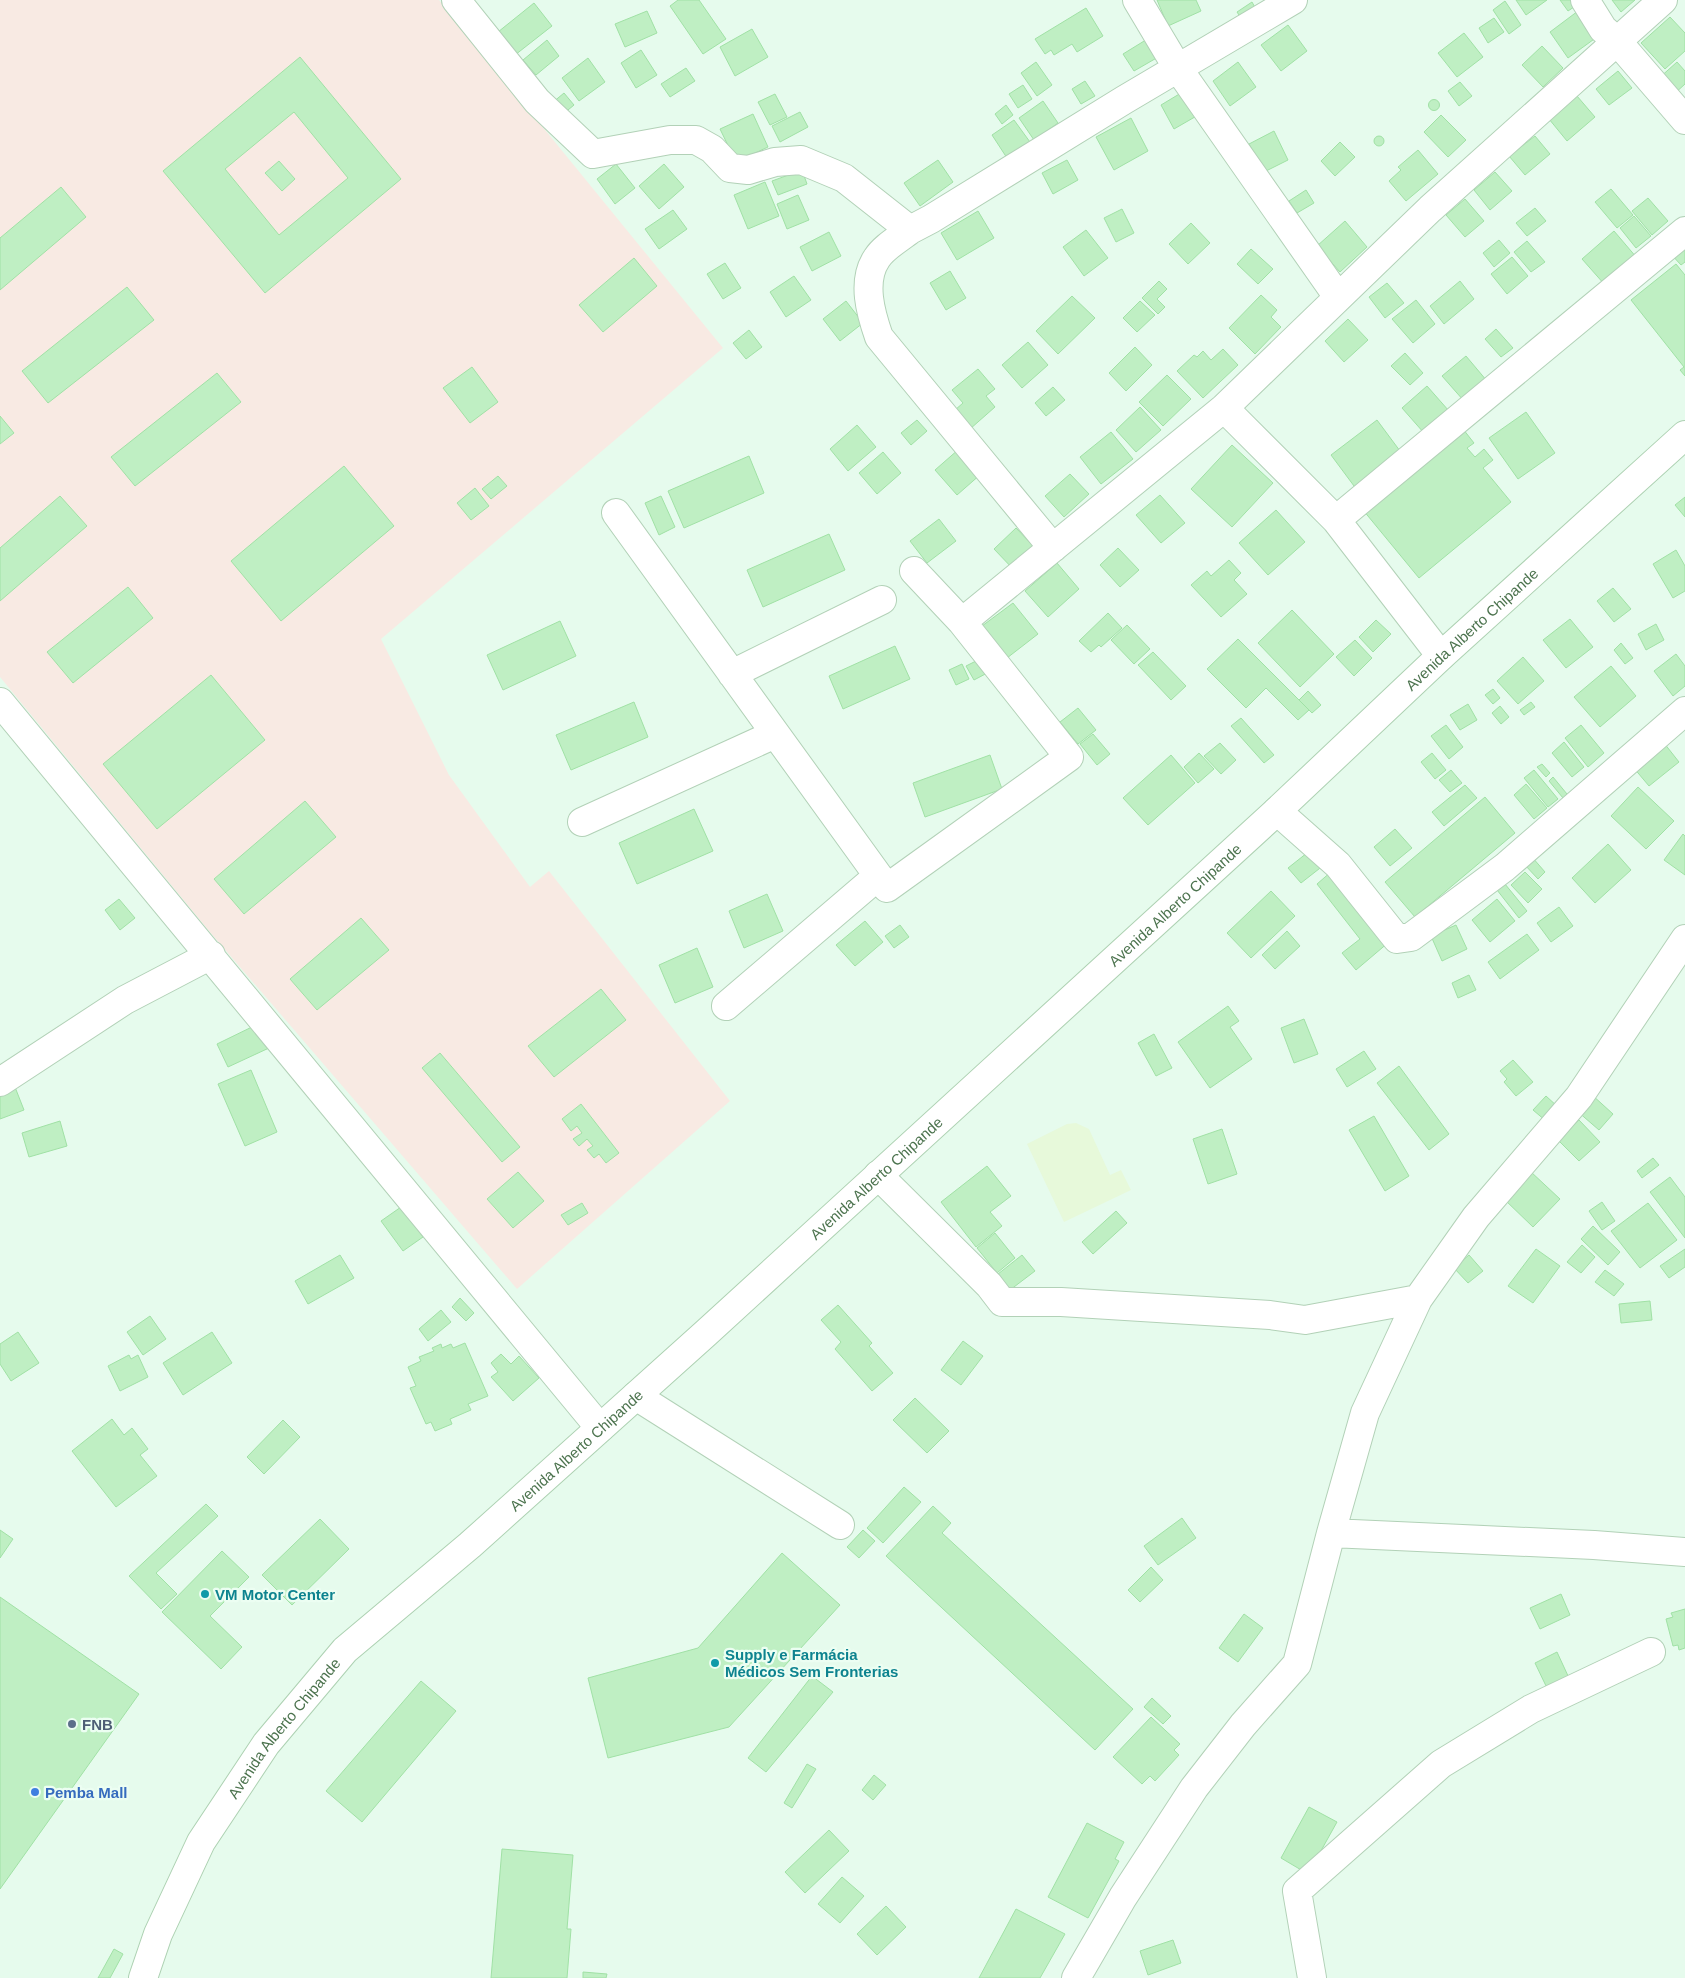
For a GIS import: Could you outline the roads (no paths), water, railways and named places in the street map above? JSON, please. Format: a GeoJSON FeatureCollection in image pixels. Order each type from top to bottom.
{"type":"FeatureCollection","features":[{"type":"Feature","properties":{"kind":"street"},"geometry":{"type":"LineString","coordinates":[[456,0],[537,101],[594,154],[670,140],[696,140],[712,149],[730,168],[748,170],[775,162],[802,160],[844,178],[910,230]]}},
{"type":"Feature","properties":{"kind":"street"},"geometry":{"type":"LineString","coordinates":[[1138,0],[1177,68],[1338,297]]}},
{"type":"Feature","properties":{"kind":"street"},"geometry":{"type":"LineString","coordinates":[[1053,548],[879,337],[869,307],[870,278],[877,258],[910,230],[1293,0]]}},
{"type":"Feature","properties":{"kind":"street"},"geometry":{"type":"LineString","coordinates":[[1585,0],[1603,29],[1617,41],[1685,120]]}},
{"type":"Feature","properties":{"kind":"street"},"geometry":{"type":"LineString","coordinates":[[962,622],[1224,408],[1430,209],[1663,0]]}},
{"type":"Feature","properties":{"kind":"street"},"geometry":{"type":"LineString","coordinates":[[1336,520],[1685,231]]}},
{"type":"Feature","properties":{"kind":"street"},"geometry":{"type":"LineString","coordinates":[[1224,408],[1336,520],[1441,656]]}},
{"type":"Feature","properties":{"kind":"street","name":"Avenida Alberto Chipande"},"geometry":{"type":"LineString","coordinates":[[143,1978],[158,1934],[201,1842],[266,1744],[345,1650],[470,1545],[636,1396],[1277,811],[1441,656],[1685,435]]}},
{"type":"Feature","properties":{"kind":"street"},"geometry":{"type":"LineString","coordinates":[[616,513],[886,888],[1070,757],[962,622],[914,571]]}},
{"type":"Feature","properties":{"kind":"street"},"geometry":{"type":"LineString","coordinates":[[732,674],[882,600]]}},
{"type":"Feature","properties":{"kind":"street"},"geometry":{"type":"LineString","coordinates":[[0,702],[600,1428]]}},
{"type":"Feature","properties":{"kind":"street"},"geometry":{"type":"LineString","coordinates":[[1277,811],[1338,865],[1397,939],[1411,937],[1505,866],[1685,711]]}},
{"type":"Feature","properties":{"kind":"street"},"geometry":{"type":"LineString","coordinates":[[582,822],[775,734]]}},
{"type":"Feature","properties":{"kind":"street"},"geometry":{"type":"LineString","coordinates":[[726,1006],[878,876]]}},
{"type":"Feature","properties":{"kind":"street"},"geometry":{"type":"LineString","coordinates":[[1076,1978],[1123,1898],[1194,1788],[1243,1726],[1297,1664],[1330,1533],[1365,1414],[1418,1299],[1476,1217],[1579,1097],[1685,939]]}},
{"type":"Feature","properties":{"kind":"street"},"geometry":{"type":"LineString","coordinates":[[0,1082],[125,1000],[211,955]]}},
{"type":"Feature","properties":{"kind":"street"},"geometry":{"type":"LineString","coordinates":[[878,1175],[989,1285],[1002,1302],[1061,1302],[1270,1315],[1305,1320],[1418,1299]]}},
{"type":"Feature","properties":{"kind":"street"},"geometry":{"type":"LineString","coordinates":[[636,1396],[840,1525]]}},
{"type":"Feature","properties":{"kind":"street"},"geometry":{"type":"LineString","coordinates":[[1330,1533],[1685,1552]]}},
{"type":"Feature","properties":{"kind":"street"},"geometry":{"type":"LineString","coordinates":[[1312,1978],[1297,1891],[1441,1764],[1531,1709],[1650,1652]]}},
{"type":"Feature","properties":{"kind":"place","name":"VM Motor Center"},"geometry":{"type":"Point","coordinates":[205,1594]}},
{"type":"Feature","properties":{"kind":"place","name":"Supply e Farmácia Médicos Sem Fronterias"},"geometry":{"type":"Point","coordinates":[715,1663]}},
{"type":"Feature","properties":{"kind":"place","name":"FNB"},"geometry":{"type":"Point","coordinates":[72,1724]}},
{"type":"Feature","properties":{"kind":"place","name":"Pemba Mall"},"geometry":{"type":"Point","coordinates":[35,1792]}}]}
